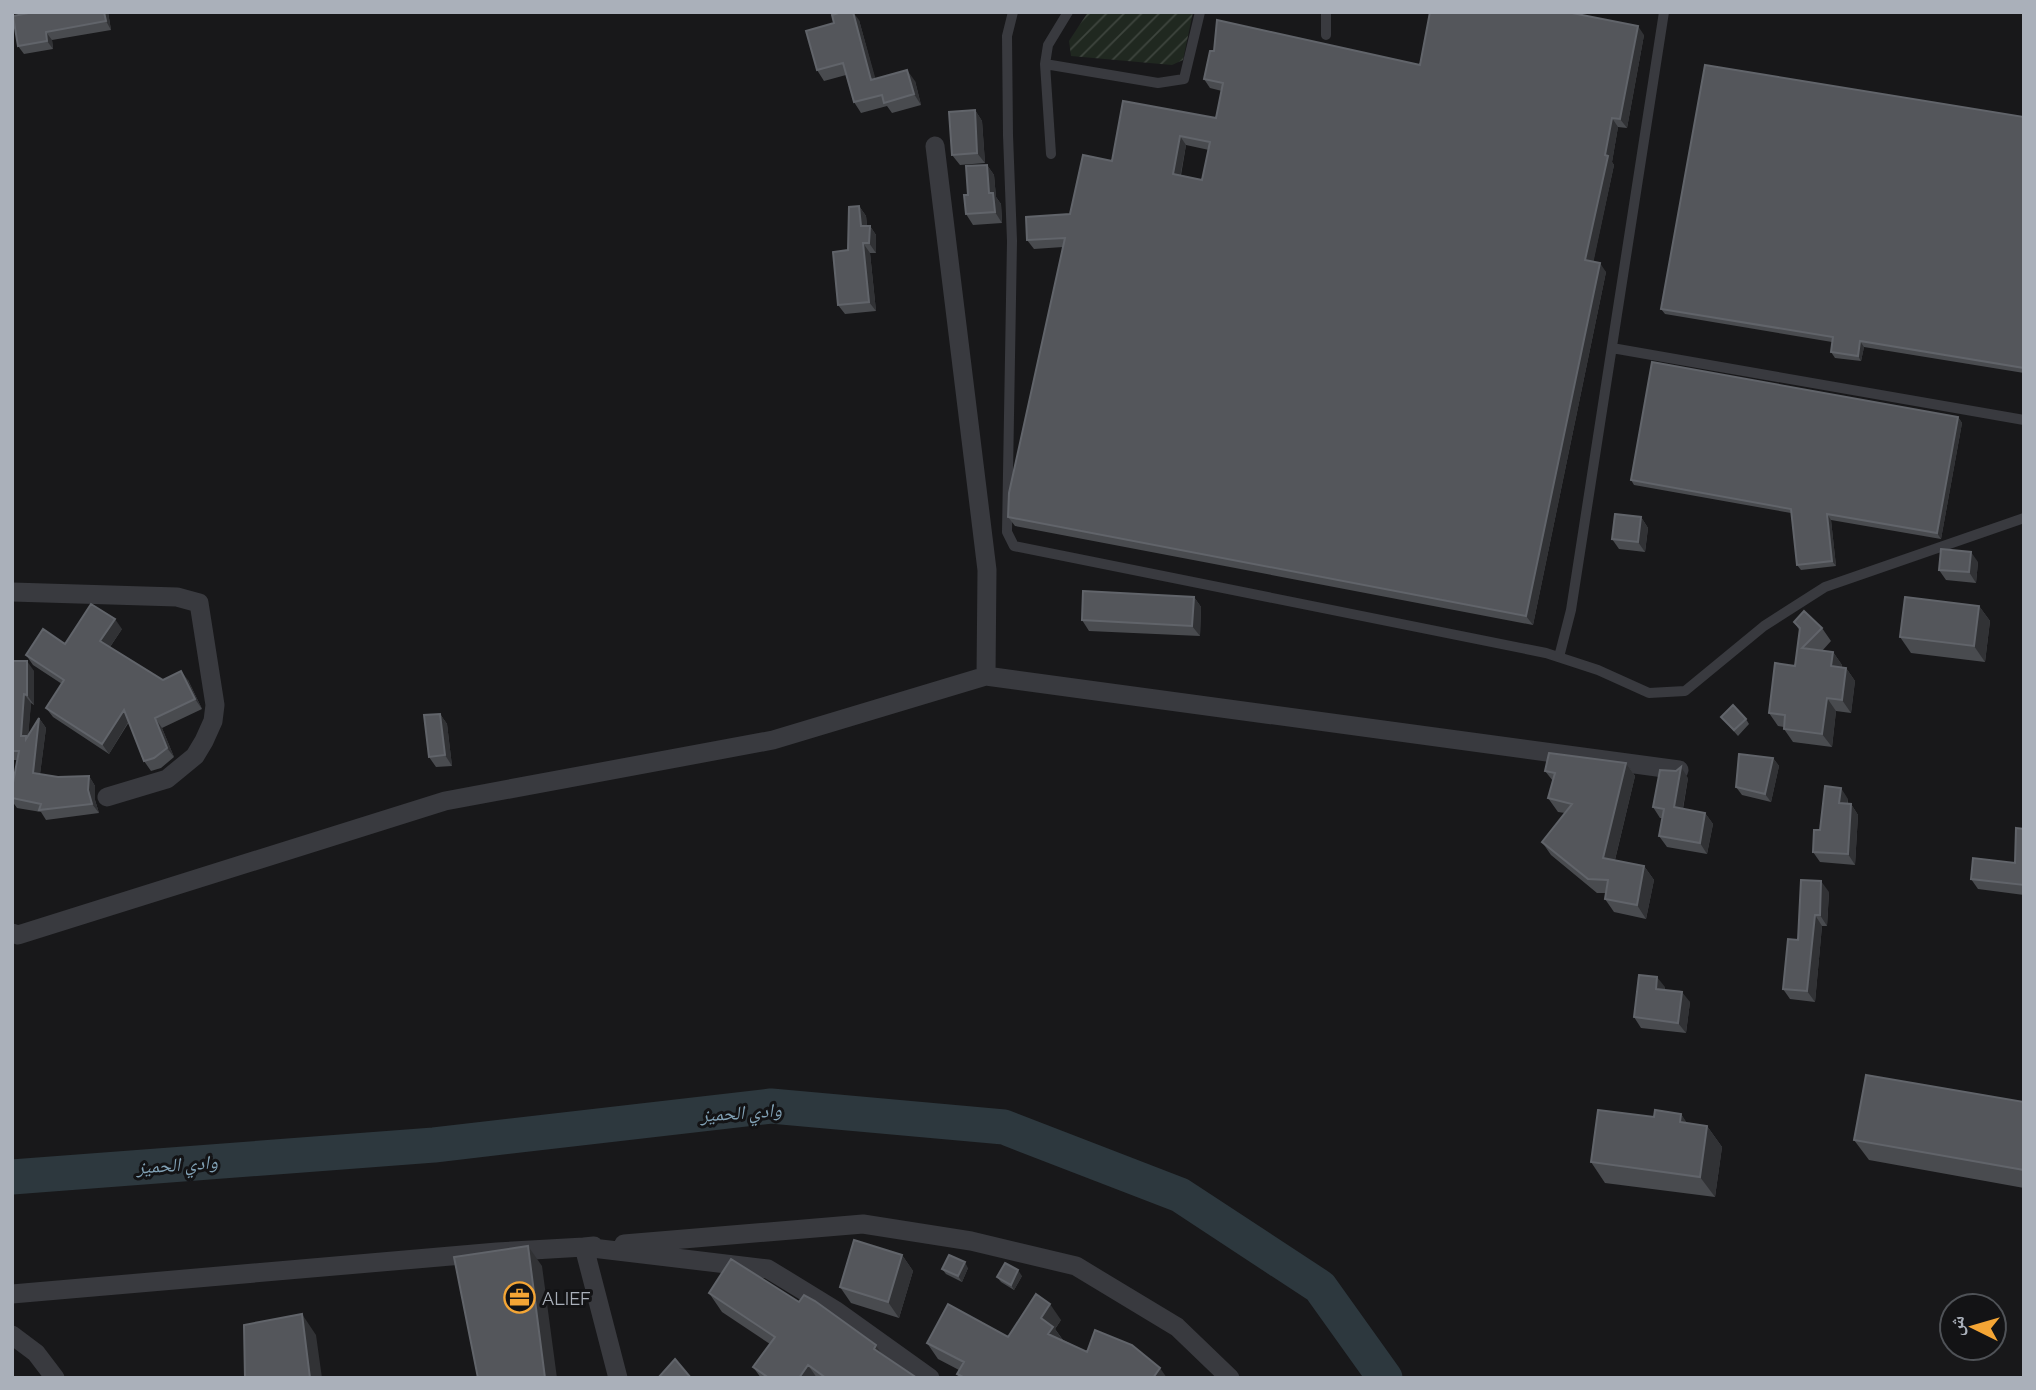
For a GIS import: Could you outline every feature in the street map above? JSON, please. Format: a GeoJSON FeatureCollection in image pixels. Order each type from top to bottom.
{"type":"FeatureCollection","features":[{"type":"Feature","properties":{"kind":"street"},"geometry":{"type":"LineString","coordinates":[[935,146],[987,570],[986,676]]}},
{"type":"Feature","properties":{"kind":"street"},"geometry":{"type":"LineString","coordinates":[[12,592],[177,597],[199,603],[215,705],[213,721],[204,741],[195,756],[167,779],[107,797]]}},
{"type":"Feature","properties":{"kind":"street"},"geometry":{"type":"LineString","coordinates":[[12,933],[18,935],[445,801],[773,740],[986,676],[1679,770]]}},
{"type":"Feature","properties":{"kind":"street"},"geometry":{"type":"LineString","coordinates":[[12,1294],[863,1224],[971,1241],[1076,1266],[1177,1327],[1230,1378]]}},
{"type":"Feature","properties":{"kind":"street"},"geometry":{"type":"LineString","coordinates":[[584,1247],[618,1378]]}},
{"type":"Feature","properties":{"kind":"street"},"geometry":{"type":"LineString","coordinates":[[584,1247],[768,1269],[835,1310],[930,1378]]}},
{"type":"Feature","properties":{"kind":"street"},"geometry":{"type":"LineString","coordinates":[[12,1335],[36,1353],[55,1378]]}},
{"type":"Feature","properties":{"kind":"lane"},"geometry":{"type":"LineString","coordinates":[[1013,12],[1007,36],[1012,241],[1006,532],[1014,546],[1546,653],[1598,670],[1649,692],[1685,691],[1765,626],[1825,587],[2024,519]]}},
{"type":"Feature","properties":{"kind":"lane"},"geometry":{"type":"LineString","coordinates":[[1051,154],[1045,64],[1048,46],[1068,12]]}},
{"type":"Feature","properties":{"kind":"lane"},"geometry":{"type":"LineString","coordinates":[[1045,64],[1158,83],[1184,79],[1200,12]]}},
{"type":"Feature","properties":{"kind":"lane"},"geometry":{"type":"LineString","coordinates":[[1326,12],[1326,35]]}},
{"type":"Feature","properties":{"kind":"lane"},"geometry":{"type":"LineString","coordinates":[[1559,657],[1571,610],[1664,12]]}},
{"type":"Feature","properties":{"kind":"lane"},"geometry":{"type":"LineString","coordinates":[[1612,348],[2024,420]]}},
{"type":"Feature","properties":{"kind":"shaded area"},"geometry":{"type":"Polygon","coordinates":[[[1088,12],[1193,12],[1183,60],[1172,65],[1071,56],[1069,41],[1088,12]]]}},
{"type":"Feature","properties":{"kind":"building"},"geometry":{"type":"Polygon","coordinates":[[[34,12],[104,12],[106,21],[46,32],[47,41],[18,46],[13,16],[34,12]]]}},
{"type":"Feature","properties":{"kind":"building"},"geometry":{"type":"Polygon","coordinates":[[[853,12],[871,80],[907,70],[914,94],[884,103],[882,95],[854,102],[843,63],[817,70],[806,31],[834,23],[832,15],[853,12]]]}},
{"type":"Feature","properties":{"kind":"building"},"geometry":{"type":"Polygon","coordinates":[[[1430,12],[1567,12],[1638,26],[1620,119],[1612,118],[1605,155],[1608,156],[1585,260],[1600,263],[1526,616],[1008,517],[1009,493],[1065,238],[1027,240],[1026,217],[1070,214],[1083,155],[1112,161],[1123,101],[1216,118],[1223,83],[1204,79],[1210,51],[1214,51],[1217,20],[1420,65],[1430,12]],[[1180,136],[1173,174],[1202,180],[1210,142],[1180,136]]]}},
{"type":"Feature","properties":{"kind":"building"},"geometry":{"type":"Polygon","coordinates":[[[1705,65],[2024,117],[2024,368],[1860,341],[1858,356],[1831,352],[1833,337],[1661,309],[1705,65]]]}},
{"type":"Feature","properties":{"kind":"building"},"geometry":{"type":"Polygon","coordinates":[[[975,110],[977,153],[952,155],[949,112],[975,110]]]}},
{"type":"Feature","properties":{"kind":"building"},"geometry":{"type":"Polygon","coordinates":[[[987,165],[989,193],[993,193],[995,212],[966,214],[966,166],[987,165]]]}},
{"type":"Feature","properties":{"kind":"building"},"geometry":{"type":"Polygon","coordinates":[[[859,206],[861,226],[870,226],[869,243],[863,243],[869,302],[838,305],[833,252],[848,250],[849,207],[859,206]]]}},
{"type":"Feature","properties":{"kind":"building"},"geometry":{"type":"Polygon","coordinates":[[[1652,362],[1958,417],[1937,533],[1827,514],[1832,561],[1797,565],[1791,509],[1631,480],[1652,362]]]}},
{"type":"Feature","properties":{"kind":"building"},"geometry":{"type":"Polygon","coordinates":[[[1615,514],[1641,517],[1638,542],[1612,539],[1615,514]]]}},
{"type":"Feature","properties":{"kind":"building"},"geometry":{"type":"Polygon","coordinates":[[[1941,549],[1971,552],[1969,572],[1939,570],[1941,549]]]}},
{"type":"Feature","properties":{"kind":"building"},"geometry":{"type":"Polygon","coordinates":[[[1083,591],[1194,597],[1192,626],[1082,620],[1083,591]]]}},
{"type":"Feature","properties":{"kind":"building"},"geometry":{"type":"Polygon","coordinates":[[[1905,597],[1979,606],[1974,646],[1900,637],[1905,597]]]}},
{"type":"Feature","properties":{"kind":"building"},"geometry":{"type":"Polygon","coordinates":[[[91,604],[115,619],[100,641],[163,680],[181,671],[195,699],[155,718],[167,748],[154,758],[144,761],[124,710],[102,744],[46,708],[64,680],[26,655],[43,629],[65,644],[91,604]]]}},
{"type":"Feature","properties":{"kind":"building"},"geometry":{"type":"Polygon","coordinates":[[[1804,611],[1822,628],[1802,648],[1833,652],[1831,666],[1846,668],[1842,700],[1827,698],[1822,734],[1784,729],[1785,715],[1769,713],[1775,663],[1795,666],[1800,628],[1794,622],[1804,611]]]}},
{"type":"Feature","properties":{"kind":"building"},"geometry":{"type":"Polygon","coordinates":[[[12,661],[27,661],[27,695],[24,694],[21,736],[26,736],[26,739],[39,718],[33,773],[58,777],[89,776],[88,790],[92,804],[39,810],[41,804],[12,798],[19,751],[12,751],[12,661]]]}},
{"type":"Feature","properties":{"kind":"building"},"geometry":{"type":"Polygon","coordinates":[[[1733,705],[1746,719],[1734,730],[1721,717],[1733,705]]]}},
{"type":"Feature","properties":{"kind":"building"},"geometry":{"type":"Polygon","coordinates":[[[440,714],[445,755],[429,757],[424,715],[440,714]]]}},
{"type":"Feature","properties":{"kind":"building"},"geometry":{"type":"Polygon","coordinates":[[[1549,753],[1626,763],[1603,858],[1644,866],[1637,905],[1605,899],[1608,880],[1588,879],[1542,842],[1572,804],[1548,798],[1555,773],[1545,771],[1549,753]]]}},
{"type":"Feature","properties":{"kind":"building"},"geometry":{"type":"Polygon","coordinates":[[[1739,754],[1773,758],[1765,794],[1736,787],[1739,754]]]}},
{"type":"Feature","properties":{"kind":"building"},"geometry":{"type":"Polygon","coordinates":[[[1681,767],[1674,807],[1705,813],[1700,843],[1659,836],[1664,809],[1653,807],[1660,770],[1676,771],[1681,767]]]}},
{"type":"Feature","properties":{"kind":"building"},"geometry":{"type":"Polygon","coordinates":[[[1825,786],[1841,788],[1839,803],[1851,804],[1848,854],[1813,852],[1814,830],[1820,830],[1825,786]]]}},
{"type":"Feature","properties":{"kind":"building"},"geometry":{"type":"Polygon","coordinates":[[[2016,828],[2024,829],[2024,885],[1971,879],[1973,858],[2015,863],[2016,828]]]}},
{"type":"Feature","properties":{"kind":"building"},"geometry":{"type":"Polygon","coordinates":[[[1801,880],[1821,881],[1820,915],[1815,915],[1807,991],[1783,989],[1788,939],[1798,940],[1801,880]]]}},
{"type":"Feature","properties":{"kind":"building"},"geometry":{"type":"Polygon","coordinates":[[[1639,975],[1657,977],[1656,989],[1682,992],[1678,1023],[1634,1017],[1639,975]]]}},
{"type":"Feature","properties":{"kind":"building"},"geometry":{"type":"Polygon","coordinates":[[[1866,1075],[2024,1102],[2024,1170],[1854,1140],[1866,1075]]]}},
{"type":"Feature","properties":{"kind":"building"},"geometry":{"type":"Polygon","coordinates":[[[1598,1110],[1654,1117],[1655,1110],[1681,1114],[1680,1122],[1707,1126],[1700,1177],[1591,1162],[1598,1110]]]}},
{"type":"Feature","properties":{"kind":"building"},"geometry":{"type":"Polygon","coordinates":[[[854,1240],[902,1255],[888,1302],[840,1287],[854,1240]]]}},
{"type":"Feature","properties":{"kind":"building"},"geometry":{"type":"Polygon","coordinates":[[[528,1246],[545,1378],[478,1378],[454,1257],[528,1246]]]}},
{"type":"Feature","properties":{"kind":"building"},"geometry":{"type":"Polygon","coordinates":[[[949,1255],[965,1262],[958,1276],[942,1269],[949,1255]]]}},
{"type":"Feature","properties":{"kind":"building"},"geometry":{"type":"Polygon","coordinates":[[[731,1259],[799,1302],[804,1295],[815,1301],[876,1345],[874,1349],[917,1378],[826,1378],[808,1365],[799,1378],[769,1378],[753,1367],[775,1337],[709,1293],[731,1259]]]}},
{"type":"Feature","properties":{"kind":"building"},"geometry":{"type":"Polygon","coordinates":[[[1005,1263],[1018,1270],[1011,1285],[997,1277],[1005,1263]]]}},
{"type":"Feature","properties":{"kind":"building"},"geometry":{"type":"Polygon","coordinates":[[[1036,1294],[1050,1304],[1041,1318],[1053,1327],[1048,1334],[1087,1352],[1095,1330],[1132,1345],[1160,1368],[1153,1378],[965,1378],[957,1374],[964,1362],[927,1343],[948,1304],[1008,1337],[1036,1294]]]}},
{"type":"Feature","properties":{"kind":"building"},"geometry":{"type":"Polygon","coordinates":[[[302,1314],[310,1378],[245,1378],[244,1325],[302,1314]]]}},
{"type":"Feature","properties":{"kind":"building"},"geometry":{"type":"Polygon","coordinates":[[[675,1359],[691,1378],[658,1378],[675,1359]]]}},
{"type":"Feature","properties":{"kind":"waterway","name":"وادي الحميز"},"geometry":{"type":"LineString","coordinates":[[12,1177],[434,1145],[771,1106],[1004,1127],[1180,1195],[1320,1287],[1385,1378]]}},
{"type":"Feature","properties":{"kind":"place","name":"ALIEF"},"geometry":{"type":"Point","coordinates":[519,1298]}}]}
